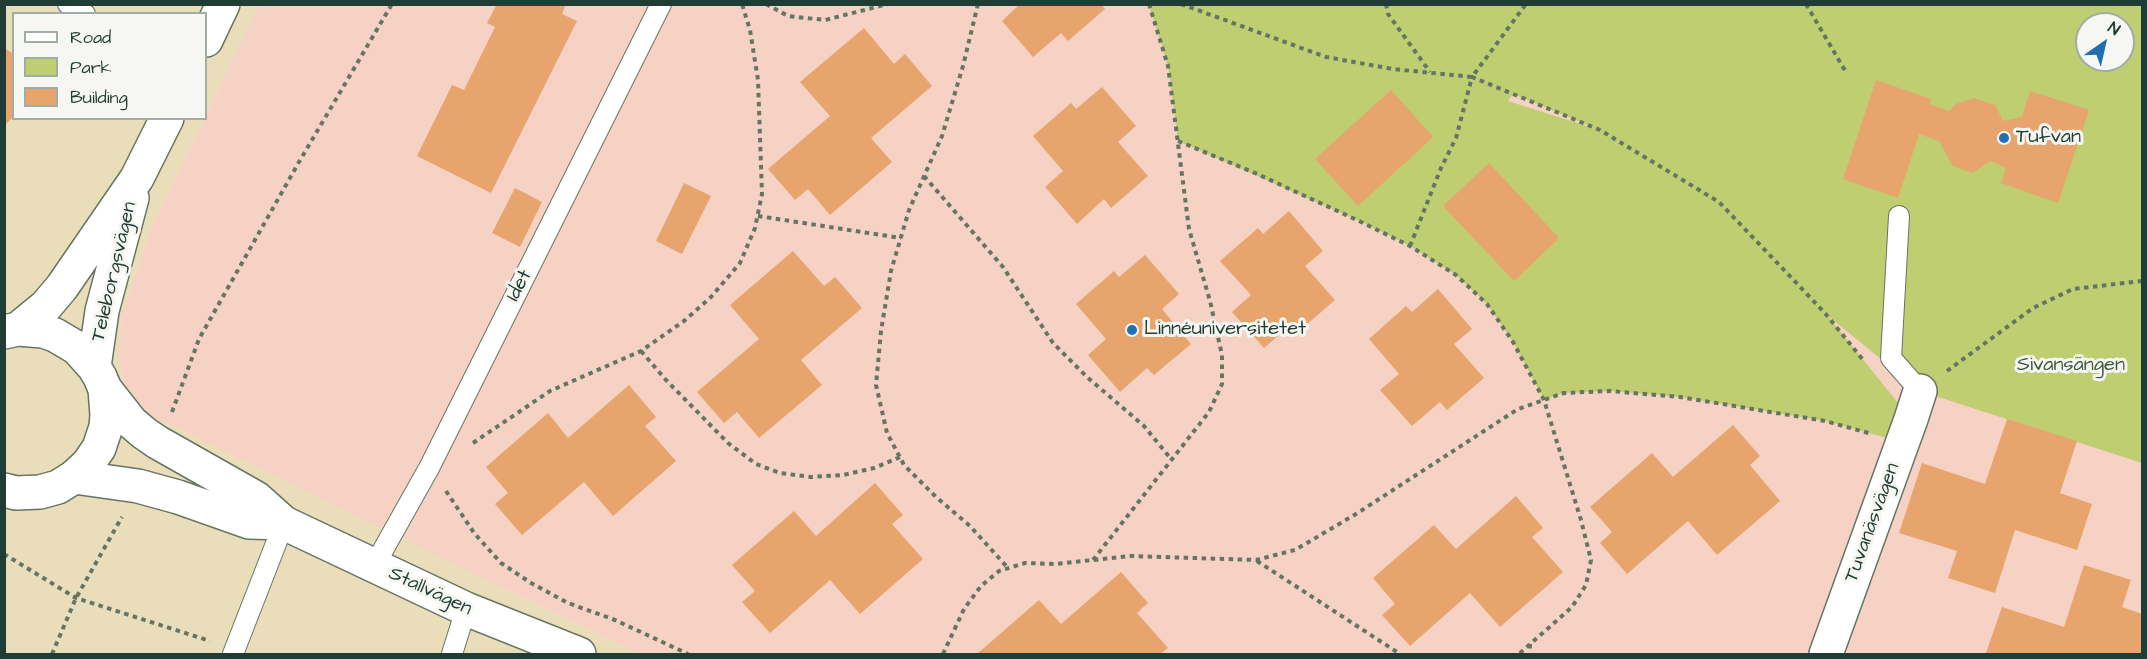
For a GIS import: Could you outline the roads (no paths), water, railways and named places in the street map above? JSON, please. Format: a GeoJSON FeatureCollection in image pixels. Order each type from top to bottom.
{"type":"FeatureCollection","features":[{"type":"Feature","properties":{"kind":"street"},"geometry":{"type":"LineString","coordinates":[[207,38],[223,4]]}},
{"type":"Feature","properties":{"kind":"street","name":"Teleborgsvägen"},"geometry":{"type":"LineString","coordinates":[[11,330],[46,306],[62,287],[137,178],[166,120]]}},
{"type":"Feature","properties":{"kind":"street","name":"Teleborgsvägen"},"geometry":{"type":"LineString","coordinates":[[74,477],[94,457],[103,440],[107,415],[99,378],[102,311],[137,178]]}},
{"type":"Feature","properties":{"kind":"street","name":"Stallvägen"},"geometry":{"type":"LineString","coordinates":[[11,330],[43,331],[77,348],[131,422],[157,442],[256,498],[284,523],[466,609],[579,654]]}},
{"type":"Feature","properties":{"kind":"street","name":"Tuvanäsvägen"},"geometry":{"type":"LineString","coordinates":[[1826,654],[1920,391]]}},
{"type":"Feature","properties":{"kind":"street"},"geometry":{"type":"LineString","coordinates":[[13,498],[49,490],[74,477]]}},
{"type":"Feature","properties":{"kind":"street","name":"Stallvägen"},"geometry":{"type":"LineString","coordinates":[[74,477],[138,486],[178,497],[249,522],[284,523]]}},
{"type":"Feature","properties":{"kind":"lane"},"geometry":{"type":"LineString","coordinates":[[68,4],[82,12]]}},
{"type":"Feature","properties":{"kind":"lane","name":"Idet"},"geometry":{"type":"LineString","coordinates":[[374,566],[429,468],[661,4]]}},
{"type":"Feature","properties":{"kind":"lane"},"geometry":{"type":"LineString","coordinates":[[1899,216],[1891,358],[1920,391]]}},
{"type":"Feature","properties":{"kind":"lane"},"geometry":{"type":"LineString","coordinates":[[234,652],[284,523]]}},
{"type":"Feature","properties":{"kind":"lane"},"geometry":{"type":"LineString","coordinates":[[452,654],[466,609]]}},
{"type":"Feature","properties":{"kind":"place","name":"Tufvan"},"geometry":{"type":"Point","coordinates":[2004,138]}},
{"type":"Feature","properties":{"kind":"place","name":"Linnéuniversitetet"},"geometry":{"type":"Point","coordinates":[1132,330]}},
{"type":"Feature","properties":{"kind":"park label","name":"Sivansängen"},"geometry":{"type":"Point","coordinates":[2071,366]}}]}
